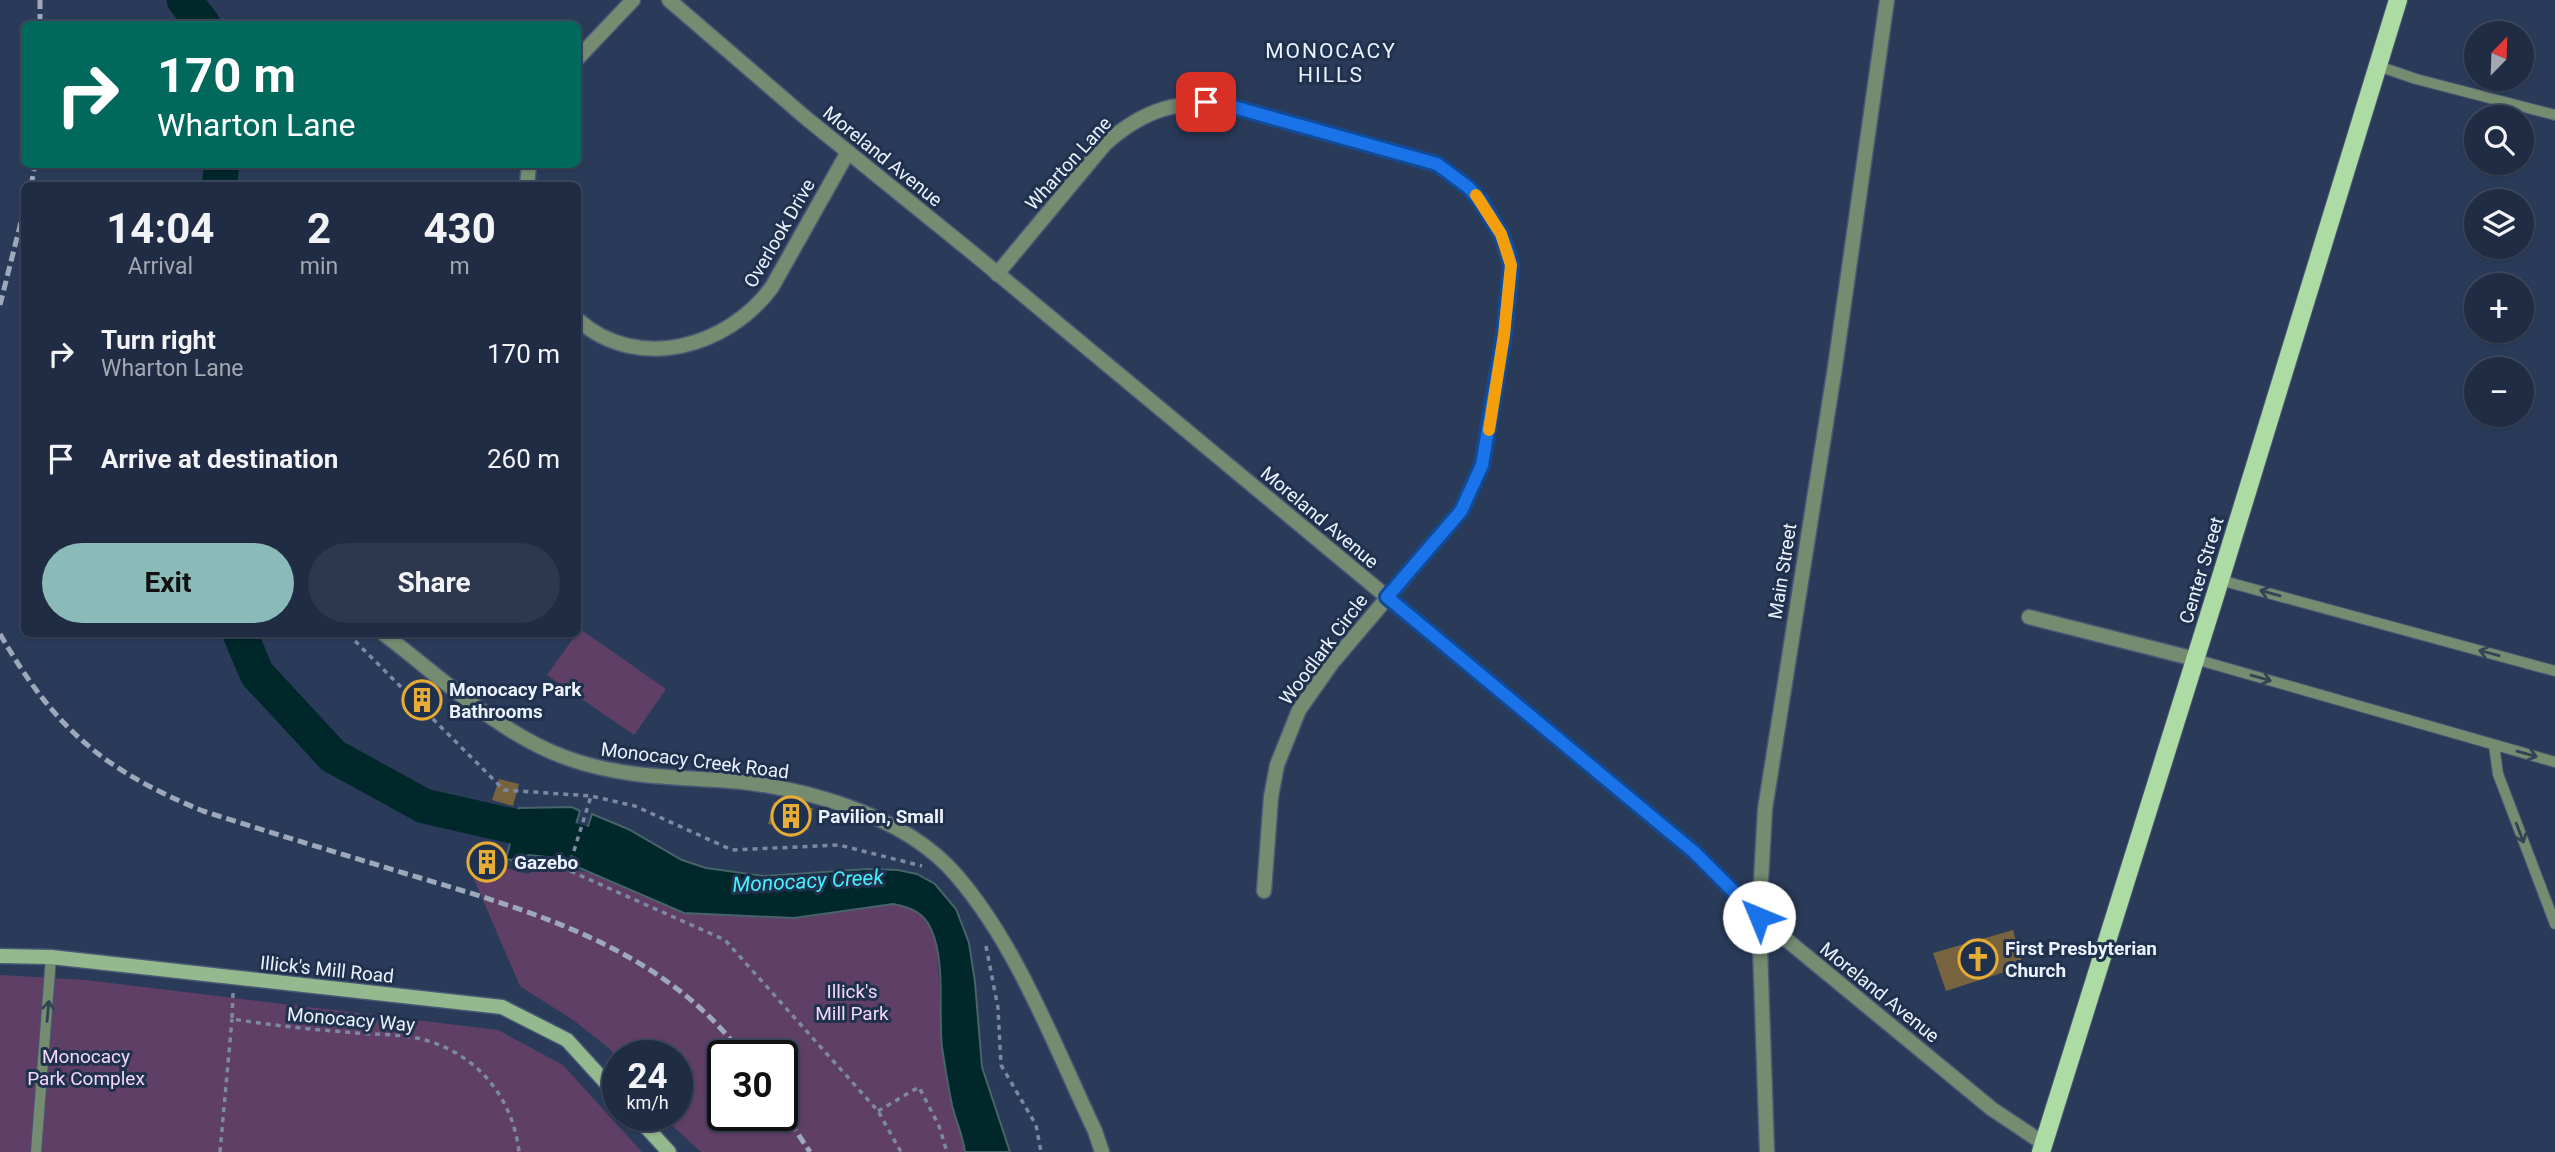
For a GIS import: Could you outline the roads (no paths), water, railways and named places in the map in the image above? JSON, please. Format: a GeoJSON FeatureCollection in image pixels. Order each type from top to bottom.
{"type":"FeatureCollection","features":[{"type":"Feature","properties":{"kind":"main road","name":"Center Street"},"geometry":{"type":"LineString","coordinates":[[2042,1148],[2221,580],[2398,0]]}},
{"type":"Feature","properties":{"kind":"street"},"geometry":{"type":"LineString","coordinates":[[581,55],[633,0]]}},
{"type":"Feature","properties":{"kind":"street","name":"Moreland Avenue"},"geometry":{"type":"LineString","coordinates":[[669,0],[848,152],[1694,852],[1759,917],[2042,1148]]}},
{"type":"Feature","properties":{"kind":"street","name":"Main Street"},"geometry":{"type":"LineString","coordinates":[[1767,1152],[1759,917],[1765,809],[1835,367],[1887,0]]}},
{"type":"Feature","properties":{"kind":"street","name":"Wharton Lane"},"geometry":{"type":"LineString","coordinates":[[997,274],[1105,144],[1124,128],[1167,106],[1206,102],[1230,106],[1437,164],[1468,187],[1480,200],[1501,234],[1511,265],[1504,335],[1487,442],[1482,465],[1461,511],[1387,597]]}},
{"type":"Feature","properties":{"kind":"street","name":"Overlook Drive"},"geometry":{"type":"LineString","coordinates":[[581,322],[607,338],[645,348],[683,346],[702,341],[731,327],[758,306],[772,287],[848,152]]}},
{"type":"Feature","properties":{"kind":"street","name":"Woodlark Circle"},"geometry":{"type":"LineString","coordinates":[[1264,891],[1270,797],[1287,736],[1298,710],[1332,663],[1387,597]]}},
{"type":"Feature","properties":{"kind":"street"},"geometry":{"type":"LineString","coordinates":[[2029,617],[2195,659]]}},
{"type":"Feature","properties":{"kind":"street","name":"Monocacy Creek Road"},"geometry":{"type":"LineString","coordinates":[[388,637],[513,733],[566,758],[629,774],[719,780],[791,791],[868,814],[918,841],[957,875],[1008,952],[1089,1119],[1102,1152]]}},
{"type":"Feature","properties":{"kind":"street","name":"Illick's Mill Road"},"geometry":{"type":"LineString","coordinates":[[0,956],[51,957],[502,1007],[567,1040],[602,1078]]}},
{"type":"Feature","properties":{"kind":"street"},"geometry":{"type":"LineString","coordinates":[[650,1131],[669,1152]]}},
{"type":"Feature","properties":{"kind":"lane"},"geometry":{"type":"LineString","coordinates":[[2378,66],[2416,79],[2555,115]]}},
{"type":"Feature","properties":{"kind":"lane"},"geometry":{"type":"LineString","coordinates":[[2221,580],[2555,671]]}},
{"type":"Feature","properties":{"kind":"lane"},"geometry":{"type":"LineString","coordinates":[[2195,659],[2555,762]]}},
{"type":"Feature","properties":{"kind":"lane"},"geometry":{"type":"LineString","coordinates":[[2494,744],[2498,774],[2555,924]]}},
{"type":"Feature","properties":{"kind":"lane"},"geometry":{"type":"LineString","coordinates":[[36,1152],[51,957]]}},
{"type":"Feature","properties":{"kind":"water"},"geometry":{"type":"Polygon","coordinates":[[[572,807],[580,811],[565,859],[529,855],[506,859],[519,808],[572,807]]]}},
{"type":"Feature","properties":{"kind":"water","name":"Monocacy Creek"},"geometry":{"type":"Polygon","coordinates":[[[592,814],[628,829],[682,860],[706,868],[764,876],[869,869],[898,870],[917,874],[935,884],[956,909],[969,943],[982,1067],[1010,1152],[965,1152],[952,1105],[942,1047],[941,986],[936,942],[928,923],[920,914],[893,904],[794,918],[684,913],[575,866],[592,814]]]}},
{"type":"Feature","properties":{"kind":"waterway","name":"Monocacy Creek"},"geometry":{"type":"LineString","coordinates":[[184,0],[201,21]]}},
{"type":"Feature","properties":{"kind":"waterway","name":"Monocacy Creek"},"geometry":{"type":"LineString","coordinates":[[220,182],[221,168]]}},
{"type":"Feature","properties":{"kind":"waterway","name":"Monocacy Creek"},"geometry":{"type":"LineString","coordinates":[[241,637],[257,674],[333,756],[424,806],[561,837],[627,857]]}},
{"type":"Feature","properties":{"kind":"railway"},"geometry":{"type":"LineString","coordinates":[[40,0],[40,21]]}},
{"type":"Feature","properties":{"kind":"railway"},"geometry":{"type":"LineString","coordinates":[[32,182],[34,168]]}},
{"type":"Feature","properties":{"kind":"railway"},"geometry":{"type":"LineString","coordinates":[[0,305],[21,222]]}},
{"type":"Feature","properties":{"kind":"railway"},"geometry":{"type":"LineString","coordinates":[[0,634],[40,696],[62,721],[109,762],[137,779],[203,811],[500,903],[591,938],[634,960],[674,986],[710,1018],[730,1040]]}},
{"type":"Feature","properties":{"kind":"railway"},"geometry":{"type":"LineString","coordinates":[[796,1131],[810,1152]]}},
{"type":"Feature","properties":{"kind":"place","name":"Monocacy Park Bathrooms"},"geometry":{"type":"Point","coordinates":[422,700]}},
{"type":"Feature","properties":{"kind":"place","name":"Pavilion, Small"},"geometry":{"type":"Point","coordinates":[791,816]}},
{"type":"Feature","properties":{"kind":"place","name":"Gazebo"},"geometry":{"type":"Point","coordinates":[487,862]}},
{"type":"Feature","properties":{"kind":"place","name":"First Presbyterian Church"},"geometry":{"type":"Point","coordinates":[1978,959]}},
{"type":"Feature","properties":{"kind":"district","name":"MONOCACY HILLS"},"geometry":{"type":"Point","coordinates":[1331,63]}},
{"type":"Feature","properties":{"kind":"park label","name":"Illick's Mill Park"},"geometry":{"type":"Point","coordinates":[852,1002]}},
{"type":"Feature","properties":{"kind":"park label","name":"Monocacy Park Complex"},"geometry":{"type":"Point","coordinates":[86,1067]}}]}
